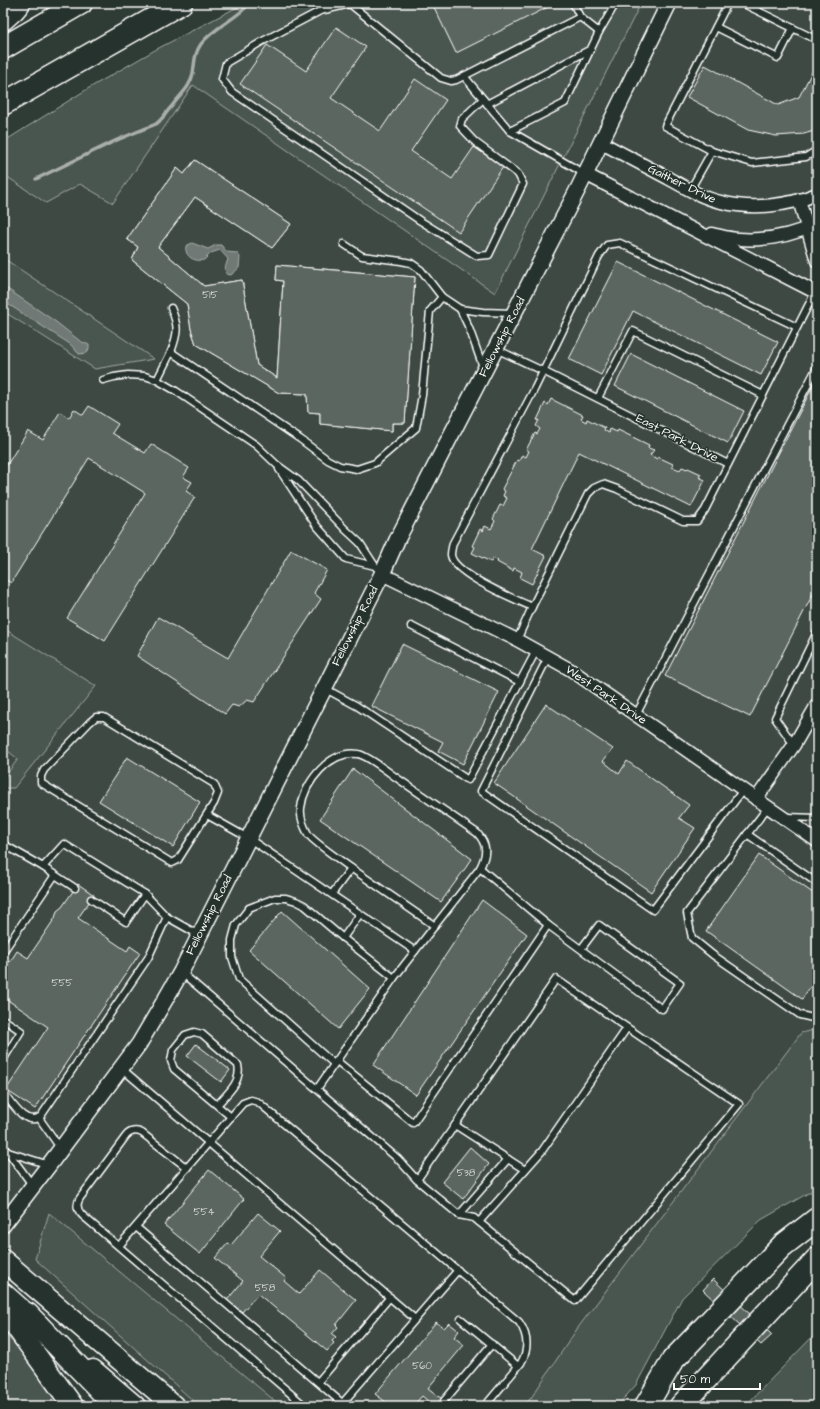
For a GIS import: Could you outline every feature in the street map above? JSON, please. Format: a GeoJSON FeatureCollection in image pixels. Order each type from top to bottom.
{"type":"FeatureCollection","features":[{"type":"Feature","properties":{"kind":"highway"},"geometry":{"type":"LineString","coordinates":[[3,19],[19,3]]}},
{"type":"Feature","properties":{"kind":"highway"},"geometry":{"type":"LineString","coordinates":[[3,48],[80,3]]}},
{"type":"Feature","properties":{"kind":"highway"},"geometry":{"type":"LineString","coordinates":[[3,104],[181,3]]}},
{"type":"Feature","properties":{"kind":"highway"},"geometry":{"type":"LineString","coordinates":[[646,1406],[673,1360],[782,1246],[817,1219]]}},
{"type":"Feature","properties":{"kind":"highway"},"geometry":{"type":"LineString","coordinates":[[681,1406],[817,1259]]}},
{"type":"Feature","properties":{"kind":"highway"},"geometry":{"type":"LineString","coordinates":[[3,1260],[174,1406]]}},
{"type":"Feature","properties":{"kind":"highway"},"geometry":{"type":"LineString","coordinates":[[3,1293],[135,1406]]}},
{"type":"Feature","properties":{"kind":"highway"},"geometry":{"type":"LineString","coordinates":[[3,1309],[73,1406]]}},
{"type":"Feature","properties":{"kind":"highway"},"geometry":{"type":"LineString","coordinates":[[27,1314],[116,1406]]}},
{"type":"Feature","properties":{"kind":"street","name":"Fellowship Road"},"geometry":{"type":"LineString","coordinates":[[3,1225],[121,1068],[152,1022],[181,972],[324,688],[378,570],[397,540],[496,349],[585,174],[669,3]]}},
{"type":"Feature","properties":{"kind":"street","name":"Gaither Drive"},"geometry":{"type":"LineString","coordinates":[[600,142],[690,190],[719,202],[732,205],[767,206],[799,200],[817,194]]}},
{"type":"Feature","properties":{"kind":"street","name":"East Park Drive"},"geometry":{"type":"LineString","coordinates":[[585,174],[816,292]]}},
{"type":"Feature","properties":{"kind":"street"},"geometry":{"type":"LineString","coordinates":[[799,200],[812,226],[817,261]]}},
{"type":"Feature","properties":{"kind":"street"},"geometry":{"type":"LineString","coordinates":[[699,232],[738,239],[761,239],[782,236],[812,226]]}},
{"type":"Feature","properties":{"kind":"street","name":"West Park Drive"},"geometry":{"type":"LineString","coordinates":[[378,570],[517,640],[571,670],[817,841]]}},
{"type":"Feature","properties":{"kind":"street"},"geometry":{"type":"LineString","coordinates":[[756,799],[794,745],[817,705]]}},
{"type":"Feature","properties":{"kind":"lane"},"geometry":{"type":"LineString","coordinates":[[574,3],[580,17],[599,32]]}},
{"type":"Feature","properties":{"kind":"lane"},"geometry":{"type":"LineString","coordinates":[[510,131],[565,103],[599,32],[616,3]]}},
{"type":"Feature","properties":{"kind":"lane"},"geometry":{"type":"LineString","coordinates":[[728,3],[665,126],[712,151],[752,163],[806,157],[817,150]]}},
{"type":"Feature","properties":{"kind":"lane"},"geometry":{"type":"LineString","coordinates":[[742,3],[817,40]]}},
{"type":"Feature","properties":{"kind":"lane"},"geometry":{"type":"LineString","coordinates":[[580,17],[456,80],[451,81],[441,78],[351,4],[320,10],[263,41],[226,63],[222,79],[232,92],[419,220],[477,256],[489,255],[523,184],[518,174],[475,142],[460,126],[462,119],[485,101],[591,49]]}},
{"type":"Feature","properties":{"kind":"lane"},"geometry":{"type":"LineString","coordinates":[[716,27],[778,58],[793,28]]}},
{"type":"Feature","properties":{"kind":"lane"},"geometry":{"type":"LineString","coordinates":[[464,76],[510,131],[585,174]]}},
{"type":"Feature","properties":{"kind":"lane"},"geometry":{"type":"LineString","coordinates":[[690,190],[712,151]]}},
{"type":"Feature","properties":{"kind":"lane"},"geometry":{"type":"LineString","coordinates":[[532,607],[475,580],[454,563],[451,555],[453,543],[543,371],[599,256],[607,245],[620,243],[797,327]]}},
{"type":"Feature","properties":{"kind":"lane"},"geometry":{"type":"LineString","coordinates":[[344,244],[362,256],[412,263],[421,270],[442,297],[460,309],[483,312],[514,313]]}},
{"type":"Feature","properties":{"kind":"lane","name":"East Park Drive"},"geometry":{"type":"LineString","coordinates":[[496,349],[598,398],[728,464],[816,292]]}},
{"type":"Feature","properties":{"kind":"lane"},"geometry":{"type":"LineString","coordinates":[[171,352],[300,439],[328,460],[340,466],[357,469],[375,463],[416,428],[420,409],[430,311],[442,297]]}},
{"type":"Feature","properties":{"kind":"lane"},"geometry":{"type":"LineString","coordinates":[[157,380],[171,352],[177,333],[177,322],[171,308]]}},
{"type":"Feature","properties":{"kind":"lane"},"geometry":{"type":"LineString","coordinates":[[460,309],[472,334],[484,371]]}},
{"type":"Feature","properties":{"kind":"lane"},"geometry":{"type":"LineString","coordinates":[[598,398],[633,331],[763,395]]}},
{"type":"Feature","properties":{"kind":"lane"},"geometry":{"type":"LineString","coordinates":[[636,715],[817,367]]}},
{"type":"Feature","properties":{"kind":"lane"},"geometry":{"type":"LineString","coordinates":[[103,380],[114,376],[128,375],[145,376],[157,380],[176,391],[256,445],[277,465],[299,481],[350,535],[360,543],[378,570]]}},
{"type":"Feature","properties":{"kind":"lane"},"geometry":{"type":"LineString","coordinates":[[517,640],[588,494],[594,488],[603,484],[617,489],[683,521],[697,521],[728,464]]}},
{"type":"Feature","properties":{"kind":"lane"},"geometry":{"type":"LineString","coordinates":[[277,465],[313,521],[346,559],[378,570]]}},
{"type":"Feature","properties":{"kind":"lane"},"geometry":{"type":"LineString","coordinates":[[412,626],[520,682]]}},
{"type":"Feature","properties":{"kind":"lane"},"geometry":{"type":"LineString","coordinates":[[794,745],[775,718],[814,645],[817,632]]}},
{"type":"Feature","properties":{"kind":"lane"},"geometry":{"type":"LineString","coordinates":[[324,688],[357,706],[468,780],[536,651]]}},
{"type":"Feature","properties":{"kind":"lane"},"geometry":{"type":"LineString","coordinates":[[548,658],[481,791],[653,910],[743,790]]}},
{"type":"Feature","properties":{"kind":"lane"},"geometry":{"type":"LineString","coordinates":[[104,716],[214,784],[218,793],[207,815],[182,855],[178,860],[172,863],[41,783],[41,776],[44,770],[90,722],[96,717],[104,716]]}},
{"type":"Feature","properties":{"kind":"lane"},"geometry":{"type":"LineString","coordinates":[[317,1089],[394,978],[435,926],[480,868],[485,858],[485,849],[482,839],[477,833],[380,766],[358,754],[345,755],[330,760],[318,771],[304,794],[301,809],[303,823],[308,836],[351,868],[435,926]]}},
{"type":"Feature","properties":{"kind":"lane"},"geometry":{"type":"LineString","coordinates":[[768,807],[687,913],[692,938],[713,955],[800,1015],[817,1018]]}},
{"type":"Feature","properties":{"kind":"lane"},"geometry":{"type":"LineString","coordinates":[[207,815],[248,838],[415,951]]}},
{"type":"Feature","properties":{"kind":"lane"},"geometry":{"type":"LineString","coordinates":[[782,817],[817,818]]}},
{"type":"Feature","properties":{"kind":"lane"},"geometry":{"type":"LineString","coordinates":[[747,834],[817,882]]}},
{"type":"Feature","properties":{"kind":"lane"},"geometry":{"type":"LineString","coordinates":[[3,844],[43,867],[75,888]]}},
{"type":"Feature","properties":{"kind":"lane"},"geometry":{"type":"LineString","coordinates":[[43,867],[64,844],[145,894],[166,917],[199,935]]}},
{"type":"Feature","properties":{"kind":"lane"},"geometry":{"type":"LineString","coordinates":[[332,894],[351,868]]}},
{"type":"Feature","properties":{"kind":"lane"},"geometry":{"type":"LineString","coordinates":[[480,868],[548,925],[662,1009],[680,983],[599,925],[581,949]]}},
{"type":"Feature","properties":{"kind":"lane"},"geometry":{"type":"LineString","coordinates":[[3,952],[55,875]]}},
{"type":"Feature","properties":{"kind":"lane"},"geometry":{"type":"LineString","coordinates":[[91,899],[126,922],[145,894]]}},
{"type":"Feature","properties":{"kind":"lane"},"geometry":{"type":"LineString","coordinates":[[394,978],[304,905],[296,901],[286,898],[275,898],[250,908],[236,925],[232,940],[232,957],[239,979],[336,1062],[413,1123],[548,925]]}},
{"type":"Feature","properties":{"kind":"lane"},"geometry":{"type":"LineString","coordinates":[[343,938],[360,914]]}},
{"type":"Feature","properties":{"kind":"lane"},"geometry":{"type":"LineString","coordinates":[[3,1092],[26,1118],[34,1120],[43,1114],[148,958],[166,917]]}},
{"type":"Feature","properties":{"kind":"lane"},"geometry":{"type":"LineString","coordinates":[[181,972],[398,1159],[417,1180],[459,1215],[474,1218],[575,1301],[739,1104],[556,979],[417,1180]]}},
{"type":"Feature","properties":{"kind":"lane"},"geometry":{"type":"LineString","coordinates":[[3,1019],[21,1031],[3,1060]]}},
{"type":"Feature","properties":{"kind":"lane"},"geometry":{"type":"LineString","coordinates":[[479,1222],[542,1151],[627,1028]]}},
{"type":"Feature","properties":{"kind":"lane"},"geometry":{"type":"LineString","coordinates":[[217,1105],[236,1082],[239,1075],[238,1065],[202,1034],[194,1032],[185,1036],[172,1050],[171,1058],[174,1069],[231,1117]]}},
{"type":"Feature","properties":{"kind":"lane"},"geometry":{"type":"LineString","coordinates":[[121,1068],[415,1319]]}},
{"type":"Feature","properties":{"kind":"lane"},"geometry":{"type":"LineString","coordinates":[[119,1246],[245,1102],[250,1100],[258,1102],[517,1319],[522,1325],[526,1336],[527,1348],[523,1359],[485,1406]]}},
{"type":"Feature","properties":{"kind":"lane"},"geometry":{"type":"LineString","coordinates":[[39,1118],[61,1149]]}},
{"type":"Feature","properties":{"kind":"lane"},"geometry":{"type":"LineString","coordinates":[[456,1125],[525,1170]]}},
{"type":"Feature","properties":{"kind":"lane"},"geometry":{"type":"LineString","coordinates":[[186,1168],[141,1133],[133,1131],[127,1135],[80,1198],[78,1205],[81,1214],[305,1406]]}},
{"type":"Feature","properties":{"kind":"lane"},"geometry":{"type":"LineString","coordinates":[[5,1150],[49,1165]]}},
{"type":"Feature","properties":{"kind":"lane"},"geometry":{"type":"LineString","coordinates":[[5,1150],[33,1186]]}},
{"type":"Feature","properties":{"kind":"lane"},"geometry":{"type":"LineString","coordinates":[[459,1215],[508,1159]]}},
{"type":"Feature","properties":{"kind":"lane"},"geometry":{"type":"LineString","coordinates":[[136,1227],[318,1382],[341,1405],[458,1270]]}},
{"type":"Feature","properties":{"kind":"lane"},"geometry":{"type":"LineString","coordinates":[[318,1382],[390,1297]]}},
{"type":"Feature","properties":{"kind":"lane"},"geometry":{"type":"LineString","coordinates":[[462,1319],[518,1366]]}},
{"type":"Feature","properties":{"kind":"lane"},"geometry":{"type":"LineString","coordinates":[[444,1401],[492,1344]]}},
{"type":"Feature","properties":{"kind":"shaded area"},"geometry":{"type":"Polygon","coordinates":[[[245,3],[641,3],[495,293],[193,85],[113,203],[80,184],[46,203],[3,174],[3,142],[89,88],[155,50],[245,3]]]}},
{"type":"Feature","properties":{"kind":"shaded area"},"geometry":{"type":"Polygon","coordinates":[[[277,3],[817,3],[817,1144],[568,1406],[174,1406],[3,1260],[3,147],[277,3]]]}},
{"type":"Feature","properties":{"kind":"shaded area"},"geometry":{"type":"Polygon","coordinates":[[[192,243],[208,249],[216,245],[221,245],[227,252],[237,253],[240,257],[239,268],[231,275],[226,274],[225,268],[228,259],[220,250],[211,253],[204,260],[191,258],[188,256],[186,246],[192,243]]]}},
{"type":"Feature","properties":{"kind":"shaded area"},"geometry":{"type":"Polygon","coordinates":[[[3,258],[154,359],[95,369],[3,311],[3,258]]]}},
{"type":"Feature","properties":{"kind":"shaded area"},"geometry":{"type":"Polygon","coordinates":[[[3,286],[56,322],[80,341],[89,345],[87,353],[79,354],[70,344],[3,301],[3,286]]]}},
{"type":"Feature","properties":{"kind":"shaded area"},"geometry":{"type":"Polygon","coordinates":[[[3,628],[96,686],[14,788],[3,788],[3,779],[18,759],[3,747],[3,628]]]}},
{"type":"Feature","properties":{"kind":"shaded area"},"geometry":{"type":"Polygon","coordinates":[[[817,1029],[817,1188],[761,1220],[682,1298],[636,1385],[617,1406],[523,1406],[531,1398],[577,1329],[801,1033],[817,1029]]]}},
{"type":"Feature","properties":{"kind":"shaded area"},"geometry":{"type":"Polygon","coordinates":[[[49,1213],[281,1406],[199,1406],[35,1259],[49,1213]]]}},
{"type":"Feature","properties":{"kind":"shaded area"},"geometry":{"type":"Polygon","coordinates":[[[3,1331],[41,1375],[62,1406],[6,1406],[3,1404],[3,1331]]]}},
{"type":"Feature","properties":{"kind":"shaded area"},"geometry":{"type":"Polygon","coordinates":[[[817,1332],[817,1406],[745,1406],[817,1332]]]}},
{"type":"Feature","properties":{"kind":"building"},"geometry":{"type":"Polygon","coordinates":[[[432,3],[553,3],[554,4],[456,53],[432,3]]]}},
{"type":"Feature","properties":{"kind":"building"},"geometry":{"type":"Polygon","coordinates":[[[336,27],[366,47],[331,98],[380,131],[415,79],[446,100],[411,151],[452,179],[474,147],[503,167],[459,232],[240,84],[267,45],[306,71],[336,27]]]}},
{"type":"Feature","properties":{"kind":"building"},"geometry":{"type":"Polygon","coordinates":[[[705,65],[778,105],[799,97],[814,68],[817,70],[817,130],[804,134],[776,136],[748,130],[687,97],[705,65]]]}},
{"type":"Feature","properties":{"kind":"building"},"geometry":{"type":"Polygon","coordinates":[[[195,160],[291,224],[272,248],[195,197],[158,247],[204,286],[242,280],[257,365],[277,378],[283,281],[276,280],[277,265],[415,277],[405,423],[392,423],[392,431],[320,424],[320,413],[308,412],[307,394],[279,393],[196,344],[191,329],[187,304],[132,260],[138,247],[127,239],[177,168],[184,174],[195,160]],[[314,292],[307,379],[327,379],[332,353],[365,356],[364,380],[377,381],[383,297],[314,292]]]}},
{"type":"Feature","properties":{"kind":"building"},"geometry":{"type":"Polygon","coordinates":[[[195,160],[291,224],[272,248],[195,197],[158,247],[204,286],[242,280],[257,365],[277,378],[283,281],[276,280],[277,265],[415,277],[405,423],[392,423],[392,431],[320,424],[320,413],[308,412],[307,394],[279,393],[196,344],[191,329],[187,304],[132,260],[138,247],[127,239],[177,168],[184,174],[195,160]]]}},
{"type":"Feature","properties":{"kind":"building"},"geometry":{"type":"Polygon","coordinates":[[[618,262],[778,342],[761,375],[633,311],[601,375],[569,359],[618,262]]]}},
{"type":"Feature","properties":{"kind":"building"},"geometry":{"type":"Polygon","coordinates":[[[631,354],[744,411],[728,443],[615,386],[631,354]]]}},
{"type":"Feature","properties":{"kind":"building"},"geometry":{"type":"Polygon","coordinates":[[[816,380],[817,586],[750,717],[665,676],[816,380]]]}},
{"type":"Feature","properties":{"kind":"building"},"geometry":{"type":"Polygon","coordinates":[[[551,399],[583,415],[581,419],[586,422],[587,419],[605,428],[604,430],[609,433],[610,429],[617,432],[618,430],[649,445],[648,448],[654,450],[650,455],[673,464],[672,467],[680,470],[682,467],[688,468],[701,474],[699,477],[705,480],[691,507],[579,452],[532,549],[546,556],[532,584],[520,578],[522,572],[514,568],[513,571],[493,558],[491,562],[472,553],[475,547],[472,546],[480,529],[483,531],[485,526],[491,529],[495,521],[493,519],[500,505],[503,506],[507,498],[503,496],[505,491],[502,489],[517,460],[519,461],[522,455],[526,457],[529,451],[526,450],[535,433],[537,434],[540,429],[536,426],[539,420],[537,420],[545,403],[548,405],[551,399]]]}},
{"type":"Feature","properties":{"kind":"building"},"geometry":{"type":"Polygon","coordinates":[[[89,406],[118,424],[112,433],[145,453],[151,444],[189,468],[183,477],[192,482],[186,491],[195,497],[105,641],[67,618],[145,493],[89,458],[11,583],[3,578],[3,471],[28,431],[43,440],[60,412],[69,418],[74,409],[83,415],[89,406]]]}},
{"type":"Feature","properties":{"kind":"building"},"geometry":{"type":"Polygon","coordinates":[[[291,550],[327,570],[314,593],[321,599],[254,702],[247,700],[239,707],[232,705],[225,714],[137,656],[158,617],[228,658],[291,550]]]}},
{"type":"Feature","properties":{"kind":"building"},"geometry":{"type":"Polygon","coordinates":[[[402,644],[499,692],[463,764],[438,751],[443,742],[371,706],[402,644]]]}},
{"type":"Feature","properties":{"kind":"building"},"geometry":{"type":"Polygon","coordinates":[[[546,704],[613,749],[603,761],[619,774],[627,761],[689,805],[679,818],[695,828],[651,892],[494,783],[546,704]]]}},
{"type":"Feature","properties":{"kind":"building"},"geometry":{"type":"Polygon","coordinates":[[[127,757],[200,802],[173,847],[99,801],[127,757]]]}},
{"type":"Feature","properties":{"kind":"building"},"geometry":{"type":"Polygon","coordinates":[[[353,769],[472,859],[441,902],[320,819],[353,769]]]}},
{"type":"Feature","properties":{"kind":"building"},"geometry":{"type":"Polygon","coordinates":[[[759,855],[817,896],[817,977],[802,999],[706,931],[759,855]]]}},
{"type":"Feature","properties":{"kind":"building"},"geometry":{"type":"Polygon","coordinates":[[[78,884],[94,895],[78,918],[127,951],[130,946],[140,953],[35,1109],[6,1090],[48,1027],[3,997],[3,969],[9,961],[10,962],[17,951],[28,958],[55,918],[57,911],[62,907],[78,884]]]}},
{"type":"Feature","properties":{"kind":"building"},"geometry":{"type":"Polygon","coordinates":[[[482,900],[527,934],[416,1095],[373,1065],[482,900]]]}},
{"type":"Feature","properties":{"kind":"building"},"geometry":{"type":"Polygon","coordinates":[[[282,911],[370,989],[338,1029],[249,950],[282,911]]]}},
{"type":"Feature","properties":{"kind":"building"},"geometry":{"type":"Polygon","coordinates":[[[196,1044],[230,1070],[221,1082],[187,1056],[196,1044]]]}},
{"type":"Feature","properties":{"kind":"building"},"geometry":{"type":"Polygon","coordinates":[[[470,1147],[489,1164],[463,1199],[442,1182],[470,1147]]]}},
{"type":"Feature","properties":{"kind":"building"},"geometry":{"type":"Polygon","coordinates":[[[209,1170],[244,1199],[200,1254],[164,1225],[209,1170]]]}},
{"type":"Feature","properties":{"kind":"building"},"geometry":{"type":"Polygon","coordinates":[[[258,1213],[280,1231],[259,1256],[286,1278],[284,1281],[299,1294],[320,1270],[356,1300],[336,1325],[338,1327],[332,1334],[336,1337],[332,1341],[334,1343],[327,1351],[258,1294],[242,1312],[227,1300],[243,1281],[215,1258],[228,1243],[231,1245],[258,1213]]]}},
{"type":"Feature","properties":{"kind":"building"},"geometry":{"type":"Polygon","coordinates":[[[713,1279],[772,1335],[761,1345],[703,1290],[713,1279]]]}},
{"type":"Feature","properties":{"kind":"building"},"geometry":{"type":"Polygon","coordinates":[[[436,1322],[444,1328],[449,1323],[459,1331],[454,1337],[464,1345],[428,1388],[451,1406],[434,1406],[422,1396],[413,1406],[384,1406],[387,1403],[375,1394],[436,1322]]]}},
{"type":"Feature","properties":{"kind":"waterway"},"geometry":{"type":"LineString","coordinates":[[36,179],[117,140],[156,124],[163,118],[190,83],[196,55],[201,44],[206,38],[239,14],[250,3]]}}]}
